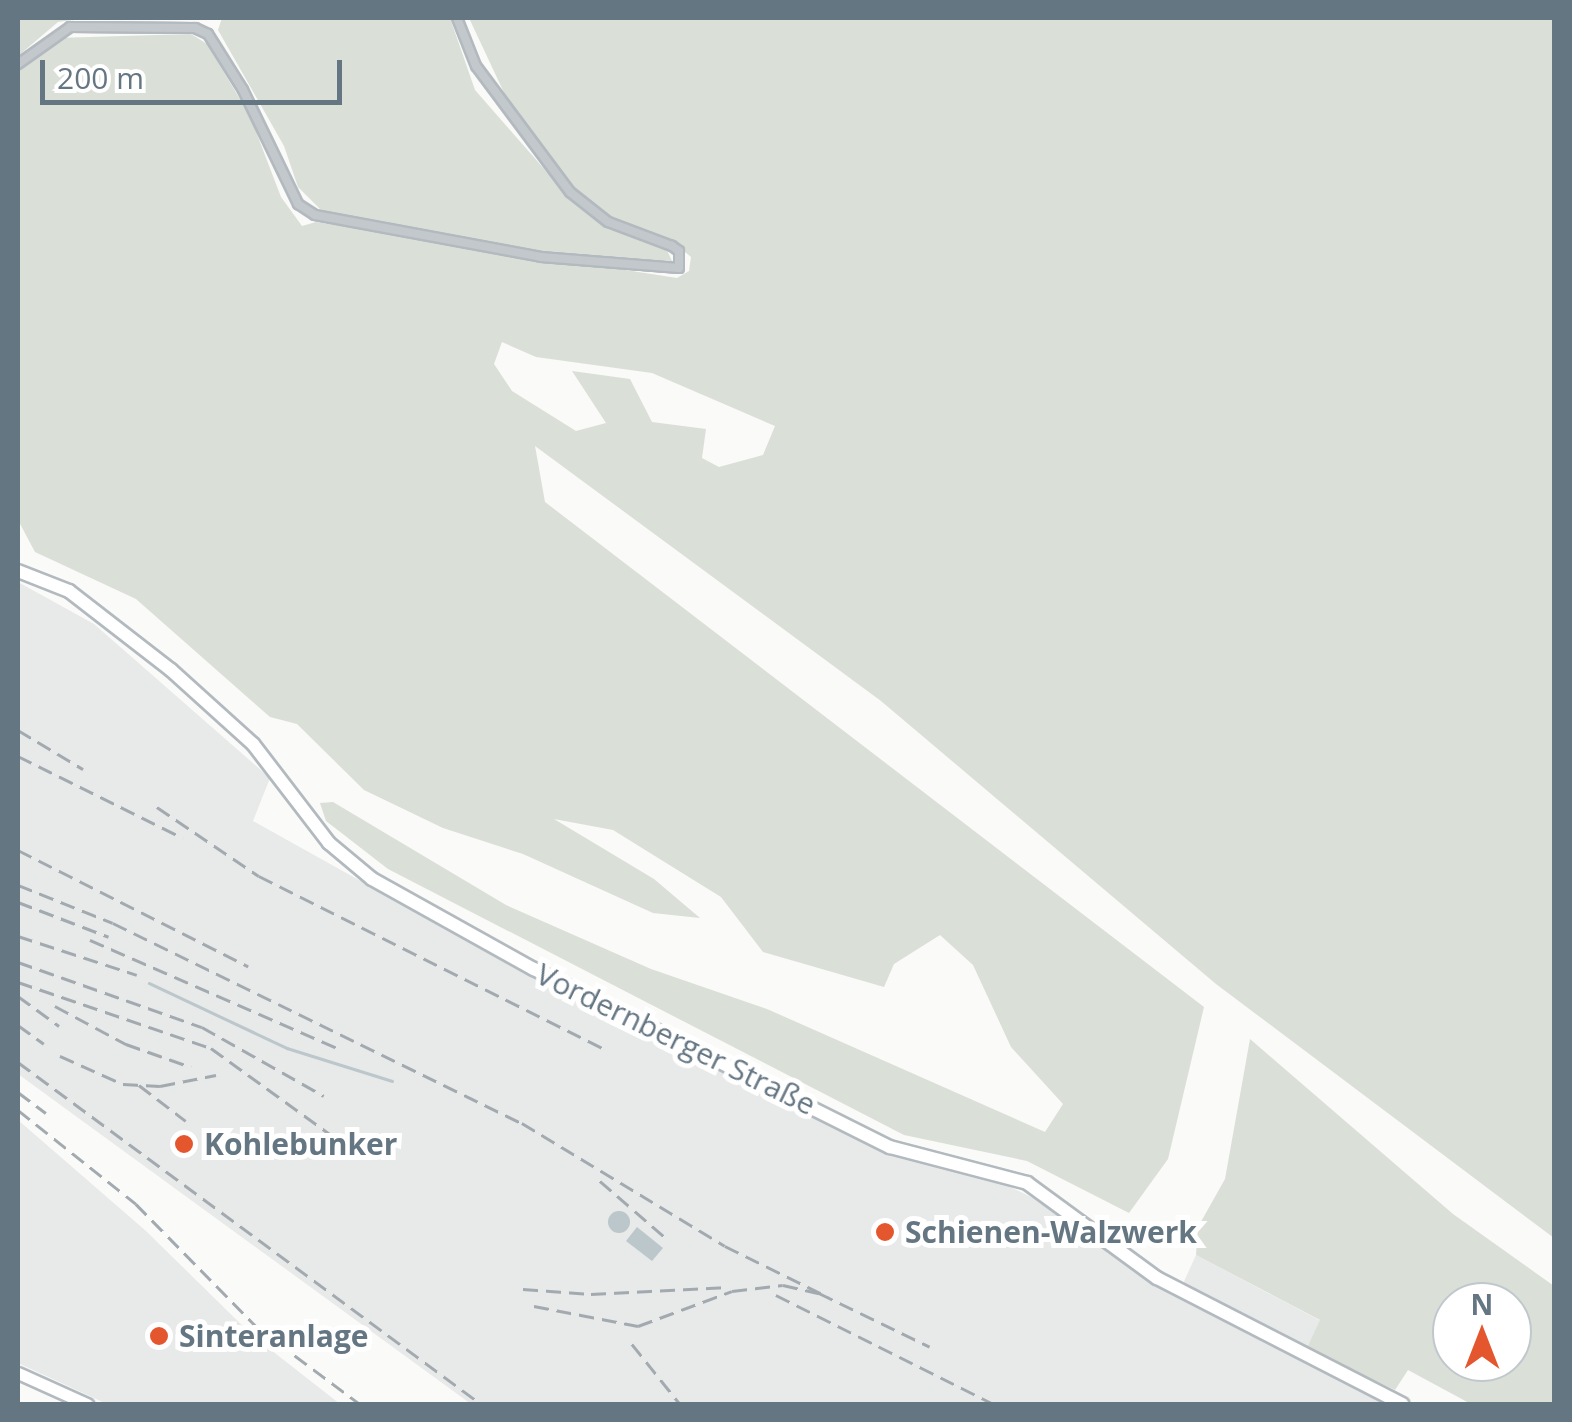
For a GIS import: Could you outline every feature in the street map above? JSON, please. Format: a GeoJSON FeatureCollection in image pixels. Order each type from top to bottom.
{"type":"FeatureCollection","features":[{"type":"Feature","properties":{"kind":"main road","name":"Vordernberger Straße"},"geometry":{"type":"LineString","coordinates":[[18,570],[69,591],[171,670],[253,744],[329,843],[372,879],[534,969],[890,1147],[1028,1183],[1157,1278],[1402,1404]]}},
{"type":"Feature","properties":{"kind":"main road"},"geometry":{"type":"LineString","coordinates":[[18,1373],[87,1404]]}},
{"type":"Feature","properties":{"kind":"street"},"geometry":{"type":"LineString","coordinates":[[18,64],[70,27],[196,28],[208,34],[243,90],[298,204],[315,215],[541,256],[679,268],[680,251],[608,222],[570,192],[476,66],[457,18]]}},
{"type":"Feature","properties":{"kind":"shaded area"},"geometry":{"type":"Polygon","coordinates":[[[18,18],[84,18],[58,22],[18,56],[18,18]]]}},
{"type":"Feature","properties":{"kind":"shaded area"},"geometry":{"type":"Polygon","coordinates":[[[222,18],[450,18],[475,90],[567,195],[610,227],[666,248],[672,261],[568,257],[324,213],[298,187],[284,146],[218,30],[222,18]]]}},
{"type":"Feature","properties":{"kind":"shaded area"},"geometry":{"type":"Polygon","coordinates":[[[469,18],[1554,18],[1554,1238],[1216,984],[881,701],[535,446],[545,502],[1204,1007],[1168,1159],[1129,1213],[1027,1161],[904,1135],[388,869],[326,821],[320,803],[333,802],[506,905],[651,969],[767,1009],[1045,1132],[1063,1104],[1011,1047],[973,965],[940,935],[894,964],[884,987],[763,952],[721,897],[613,830],[554,819],[654,879],[700,918],[653,913],[523,854],[443,828],[364,790],[297,724],[270,717],[136,599],[35,552],[18,520],[18,68],[56,38],[191,34],[207,44],[250,116],[281,197],[302,226],[316,222],[677,278],[689,271],[691,257],[678,246],[598,212],[560,175],[507,99],[469,18]],[[502,342],[494,364],[512,391],[576,431],[606,423],[572,371],[630,379],[652,422],[706,429],[702,458],[719,467],[763,455],[775,426],[652,373],[536,357],[502,342]]]}},
{"type":"Feature","properties":{"kind":"shaded area"},"geometry":{"type":"Polygon","coordinates":[[[18,582],[94,624],[270,778],[253,821],[479,947],[904,1159],[1002,1183],[1031,1197],[1156,1283],[1391,1404],[471,1404],[18,1074],[18,582]]]}},
{"type":"Feature","properties":{"kind":"shaded area"},"geometry":{"type":"Polygon","coordinates":[[[1250,1039],[1453,1214],[1554,1286],[1554,1404],[1471,1404],[1408,1370],[1395,1390],[1307,1348],[1320,1320],[1196,1255],[1198,1227],[1225,1179],[1250,1039]]]}},
{"type":"Feature","properties":{"kind":"shaded area"},"geometry":{"type":"Polygon","coordinates":[[[18,1120],[146,1231],[253,1336],[340,1404],[107,1404],[18,1363],[18,1120]]]}},
{"type":"Feature","properties":{"kind":"shaded area"},"geometry":{"type":"Polygon","coordinates":[[[619,1211],[627,1214],[627,1230],[619,1233],[611,1230],[608,1222],[611,1214],[619,1211]]]}},
{"type":"Feature","properties":{"kind":"shaded area"},"geometry":{"type":"Polygon","coordinates":[[[637,1227],[663,1248],[652,1261],[626,1241],[637,1227]]]}},
{"type":"Feature","properties":{"kind":"shaded area"},"geometry":{"type":"Polygon","coordinates":[[[1196,1255],[1321,1321],[1307,1348],[1182,1286],[1196,1255]]]}},
{"type":"Feature","properties":{"kind":"waterway"},"geometry":{"type":"LineString","coordinates":[[149,983],[287,1048],[392,1081]]}},
{"type":"Feature","properties":{"kind":"railway"},"geometry":{"type":"LineString","coordinates":[[18,730],[83,769]]}},
{"type":"Feature","properties":{"kind":"railway"},"geometry":{"type":"LineString","coordinates":[[18,756],[183,838]]}},
{"type":"Feature","properties":{"kind":"railway"},"geometry":{"type":"LineString","coordinates":[[157,807],[259,876],[608,1051]]}},
{"type":"Feature","properties":{"kind":"railway"},"geometry":{"type":"LineString","coordinates":[[18,850],[248,966]]}},
{"type":"Feature","properties":{"kind":"railway"},"geometry":{"type":"LineString","coordinates":[[18,885],[113,923],[522,1123],[725,1246],[828,1297]]}},
{"type":"Feature","properties":{"kind":"railway"},"geometry":{"type":"LineString","coordinates":[[18,902],[109,937]]}},
{"type":"Feature","properties":{"kind":"railway"},"geometry":{"type":"LineString","coordinates":[[18,936],[137,975]]}},
{"type":"Feature","properties":{"kind":"railway"},"geometry":{"type":"LineString","coordinates":[[90,940],[342,1050]]}},
{"type":"Feature","properties":{"kind":"railway"},"geometry":{"type":"LineString","coordinates":[[18,962],[202,1027],[324,1096]]}},
{"type":"Feature","properties":{"kind":"railway"},"geometry":{"type":"LineString","coordinates":[[18,982],[211,1048],[341,1142]]}},
{"type":"Feature","properties":{"kind":"railway"},"geometry":{"type":"LineString","coordinates":[[18,996],[59,1026]]}},
{"type":"Feature","properties":{"kind":"railway"},"geometry":{"type":"LineString","coordinates":[[55,1006],[126,1044],[191,1067]]}},
{"type":"Feature","properties":{"kind":"railway"},"geometry":{"type":"LineString","coordinates":[[18,1025],[44,1044]]}},
{"type":"Feature","properties":{"kind":"railway"},"geometry":{"type":"LineString","coordinates":[[60,1056],[123,1084],[160,1086],[216,1075]]}},
{"type":"Feature","properties":{"kind":"railway"},"geometry":{"type":"LineString","coordinates":[[18,1062],[481,1404]]}},
{"type":"Feature","properties":{"kind":"railway"},"geometry":{"type":"LineString","coordinates":[[139,1085],[186,1121]]}},
{"type":"Feature","properties":{"kind":"railway"},"geometry":{"type":"LineString","coordinates":[[18,1092],[46,1113]]}},
{"type":"Feature","properties":{"kind":"railway"},"geometry":{"type":"LineString","coordinates":[[18,1110],[136,1204],[258,1328],[360,1404]]}},
{"type":"Feature","properties":{"kind":"railway"},"geometry":{"type":"LineString","coordinates":[[600,1181],[667,1239]]}},
{"type":"Feature","properties":{"kind":"railway"},"geometry":{"type":"LineString","coordinates":[[534,1306],[638,1326],[732,1291],[783,1285],[819,1293],[930,1347]]}},
{"type":"Feature","properties":{"kind":"railway"},"geometry":{"type":"LineString","coordinates":[[523,1289],[591,1294],[729,1287]]}},
{"type":"Feature","properties":{"kind":"railway"},"geometry":{"type":"LineString","coordinates":[[776,1295],[994,1404]]}},
{"type":"Feature","properties":{"kind":"railway"},"geometry":{"type":"LineString","coordinates":[[632,1344],[680,1404]]}},
{"type":"Feature","properties":{"kind":"place","name":"Kohlebunker"},"geometry":{"type":"Point","coordinates":[184,1144]}},
{"type":"Feature","properties":{"kind":"place","name":"Schienen-Walzwerk"},"geometry":{"type":"Point","coordinates":[885,1232]}},
{"type":"Feature","properties":{"kind":"place","name":"Sinteranlage"},"geometry":{"type":"Point","coordinates":[159,1336]}}]}
